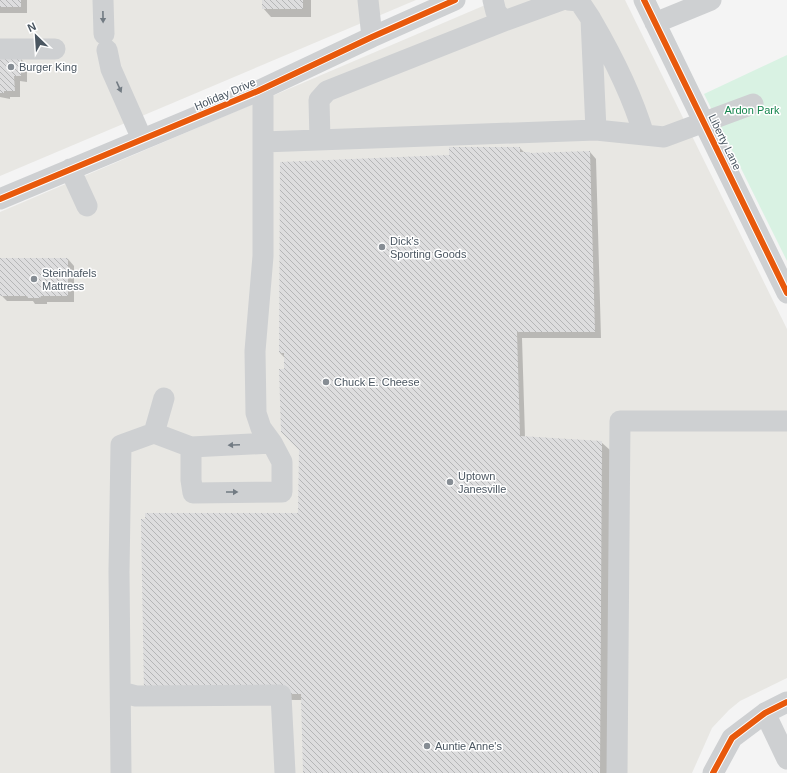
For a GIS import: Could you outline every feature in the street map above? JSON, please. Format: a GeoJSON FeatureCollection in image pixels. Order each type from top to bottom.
{"type":"FeatureCollection","features":[{"type":"Feature","properties":{"kind":"street"},"geometry":{"type":"LineString","coordinates":[[103,0],[106,42],[111,69],[142,139]]}},
{"type":"Feature","properties":{"kind":"street"},"geometry":{"type":"LineString","coordinates":[[368,0],[372,37]]}},
{"type":"Feature","properties":{"kind":"street"},"geometry":{"type":"LineString","coordinates":[[493,0],[496,12],[504,21]]}},
{"type":"Feature","properties":{"kind":"street"},"geometry":{"type":"LineString","coordinates":[[320,140],[319,100],[327,91],[504,21],[562,0]]}},
{"type":"Feature","properties":{"kind":"street"},"geometry":{"type":"LineString","coordinates":[[568,0],[579,1],[606,44],[637,110],[644,135]]}},
{"type":"Feature","properties":{"kind":"street","name":"Liberty Lane"},"geometry":{"type":"LineString","coordinates":[[644,0],[787,293]]}},
{"type":"Feature","properties":{"kind":"street"},"geometry":{"type":"LineString","coordinates":[[655,24],[711,0]]}},
{"type":"Feature","properties":{"kind":"street","name":"Holiday Drive"},"geometry":{"type":"LineString","coordinates":[[0,198],[263,89],[449,1]]}},
{"type":"Feature","properties":{"kind":"street"},"geometry":{"type":"LineString","coordinates":[[591,19],[596,130]]}},
{"type":"Feature","properties":{"kind":"street"},"geometry":{"type":"LineString","coordinates":[[0,49],[55,49]]}},
{"type":"Feature","properties":{"kind":"street"},"geometry":{"type":"LineString","coordinates":[[191,447],[191,480],[193,493],[282,492],[282,462],[272,442],[261,428],[256,413],[255,351],[263,256],[263,89]]}},
{"type":"Feature","properties":{"kind":"street"},"geometry":{"type":"LineString","coordinates":[[263,142],[596,130],[664,137],[753,104]]}},
{"type":"Feature","properties":{"kind":"street"},"geometry":{"type":"LineString","coordinates":[[70,170],[87,206]]}},
{"type":"Feature","properties":{"kind":"street"},"geometry":{"type":"LineString","coordinates":[[154,433],[164,398]]}},
{"type":"Feature","properties":{"kind":"street"},"geometry":{"type":"LineString","coordinates":[[617,773],[620,421],[787,421]]}},
{"type":"Feature","properties":{"kind":"street"},"geometry":{"type":"LineString","coordinates":[[121,773],[119,572],[121,445],[154,433],[191,447],[272,442]]}},
{"type":"Feature","properties":{"kind":"street"},"geometry":{"type":"LineString","coordinates":[[121,692],[136,696],[281,695],[285,773]]}},
{"type":"Feature","properties":{"kind":"street"},"geometry":{"type":"LineString","coordinates":[[713,773],[732,738],[765,713],[787,702]]}},
{"type":"Feature","properties":{"kind":"street"},"geometry":{"type":"LineString","coordinates":[[765,713],[787,759]]}},
{"type":"Feature","properties":{"kind":"shaded area"},"geometry":{"type":"Polygon","coordinates":[[[0,0],[416,0],[0,176],[0,0]]]}},
{"type":"Feature","properties":{"kind":"shaded area"},"geometry":{"type":"Polygon","coordinates":[[[497,0],[625,0],[787,329],[787,678],[740,701],[729,710],[712,728],[692,773],[0,773],[0,212],[497,0]]]}},
{"type":"Feature","properties":{"kind":"green space","name":"Ardon Park"},"geometry":{"type":"Polygon","coordinates":[[[787,55],[787,261],[704,94],[787,55]]]}},
{"type":"Feature","properties":{"kind":"building"},"geometry":{"type":"Polygon","coordinates":[[[0,0],[21,0],[21,7],[0,7],[0,0]]]}},
{"type":"Feature","properties":{"kind":"building"},"geometry":{"type":"Polygon","coordinates":[[[262,0],[303,0],[303,9],[262,9],[262,0]]]}},
{"type":"Feature","properties":{"kind":"building","name":"Burger King"},"geometry":{"type":"Polygon","coordinates":[[[0,52],[21,58],[21,76],[14,76],[15,91],[4,91],[4,93],[0,93],[0,52]]]}},
{"type":"Feature","properties":{"kind":"building","name":"Uptown Janesville"},"geometry":{"type":"Polygon","coordinates":[[[449,147],[520,147],[520,152],[530,153],[590,151],[595,332],[517,332],[520,436],[602,441],[600,773],[303,773],[301,694],[144,693],[141,519],[145,519],[145,513],[298,513],[299,450],[281,432],[279,369],[284,369],[284,353],[279,353],[280,162],[449,155],[449,147]]]}},
{"type":"Feature","properties":{"kind":"building","name":"Steinhafels Mattress"},"geometry":{"type":"Polygon","coordinates":[[[0,258],[68,258],[68,296],[41,296],[40,298],[28,298],[27,296],[0,296],[0,258]]]}},
{"type":"Feature","properties":{"kind":"cycle path"},"geometry":{"type":"LineString","coordinates":[[0,199],[258,91],[372,37],[455,0]]}},
{"type":"Feature","properties":{"kind":"cycle path"},"geometry":{"type":"LineString","coordinates":[[644,0],[787,293]]}},
{"type":"Feature","properties":{"kind":"cycle path"},"geometry":{"type":"LineString","coordinates":[[713,773],[732,738],[765,713],[787,702]]}},
{"type":"Feature","properties":{"kind":"place","name":"Burger King"},"geometry":{"type":"Point","coordinates":[11,67]}},
{"type":"Feature","properties":{"kind":"place","name":"Dick's Sporting Goods"},"geometry":{"type":"Point","coordinates":[382,247]}},
{"type":"Feature","properties":{"kind":"place","name":"Steinhafels Mattress"},"geometry":{"type":"Point","coordinates":[34,279]}},
{"type":"Feature","properties":{"kind":"place","name":"Chuck E. Cheese"},"geometry":{"type":"Point","coordinates":[326,382]}},
{"type":"Feature","properties":{"kind":"place","name":"Uptown Janesville"},"geometry":{"type":"Point","coordinates":[450,482]}},
{"type":"Feature","properties":{"kind":"place","name":"Auntie Anne's"},"geometry":{"type":"Point","coordinates":[427,746]}}]}
